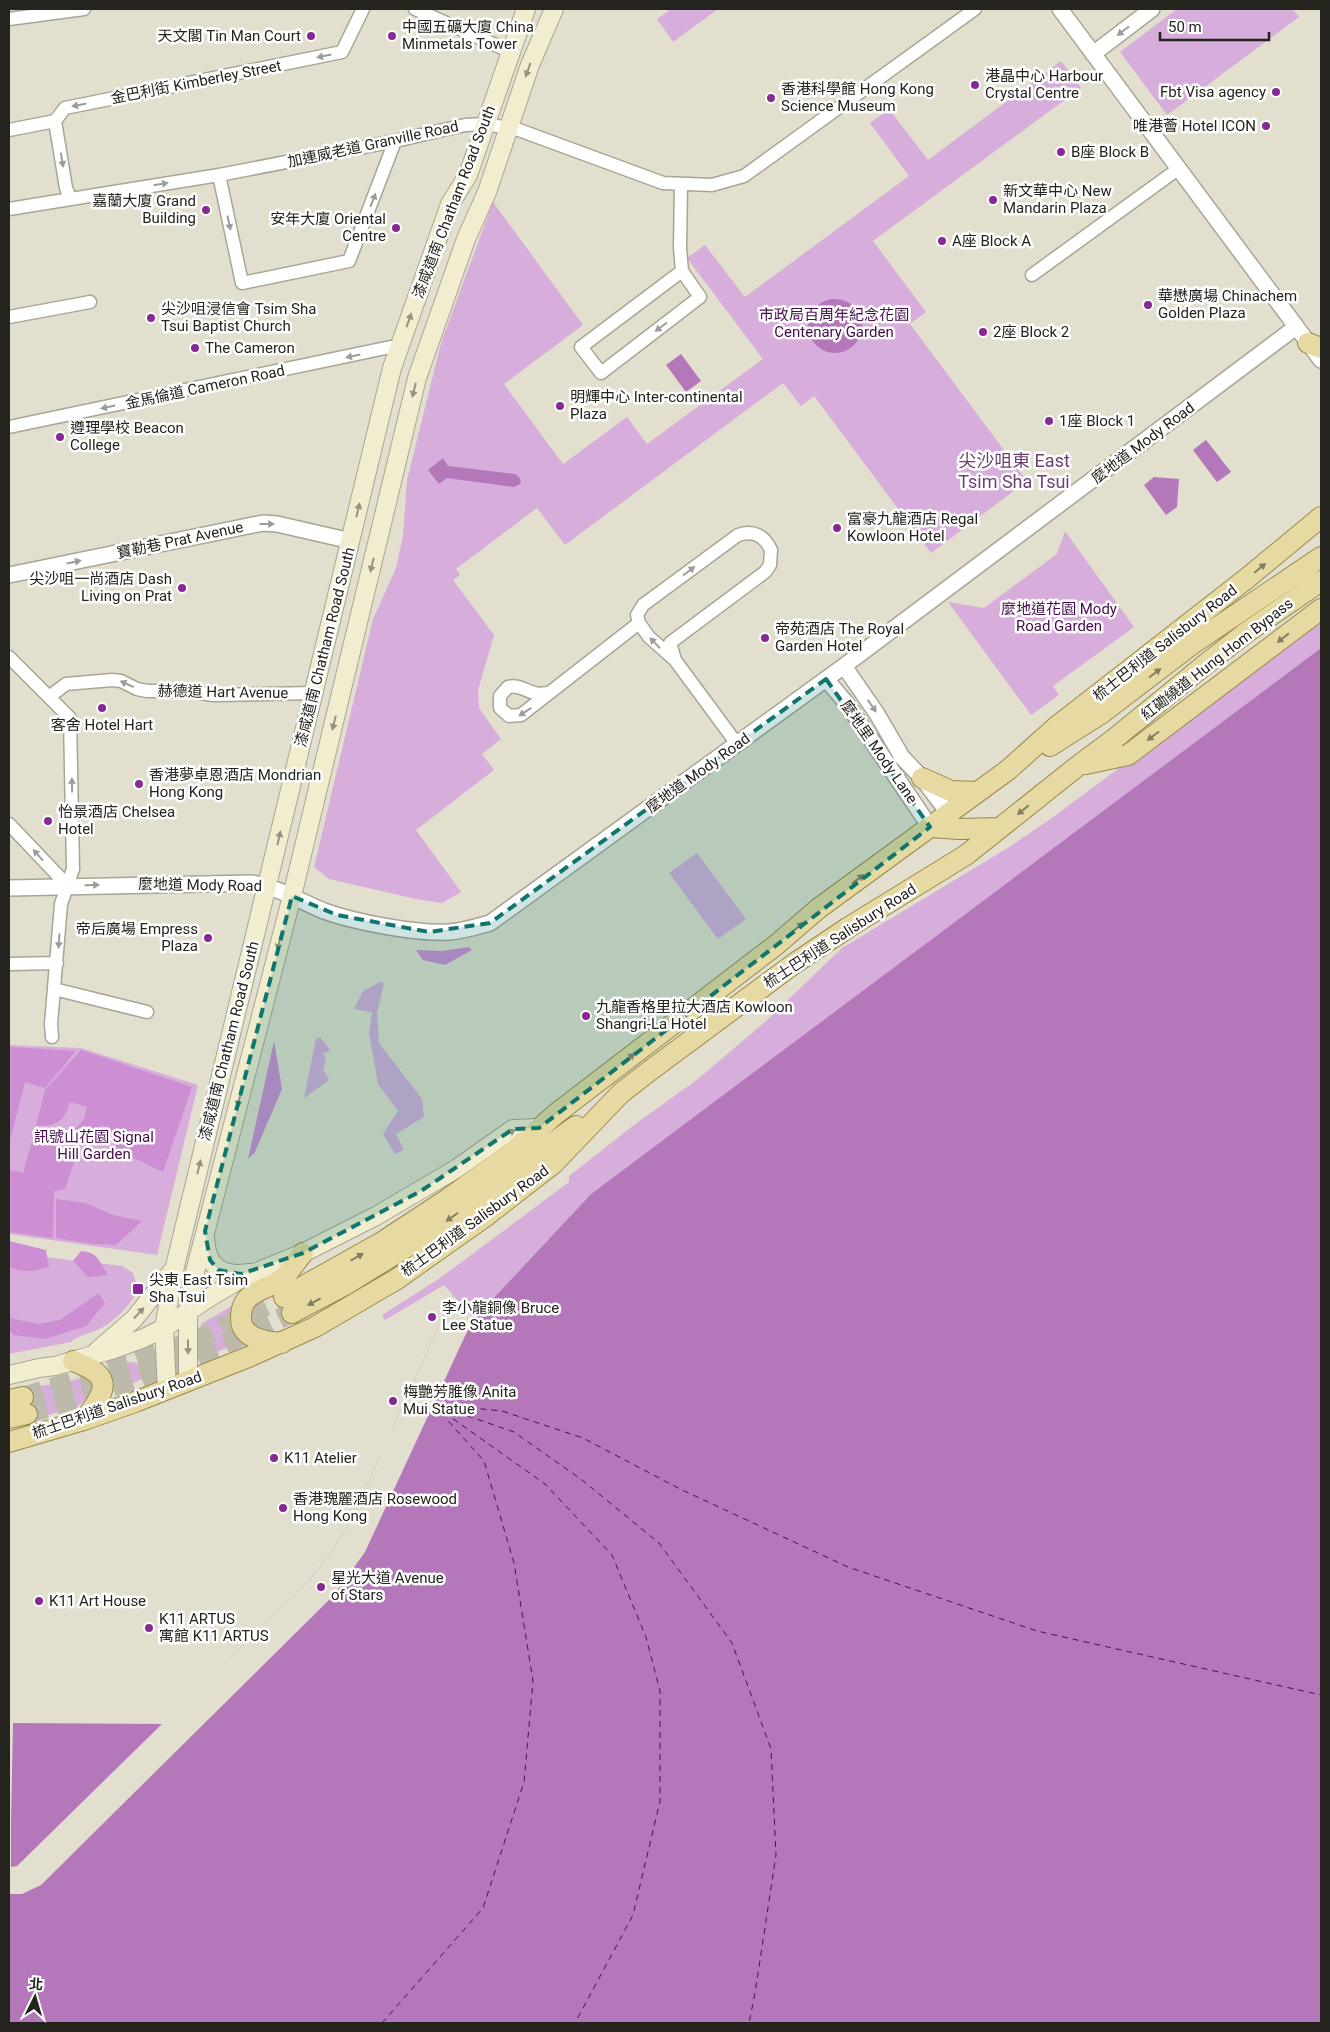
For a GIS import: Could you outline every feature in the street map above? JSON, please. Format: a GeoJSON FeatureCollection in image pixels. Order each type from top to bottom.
{"type":"FeatureCollection","features":[{"type":"Feature","properties":{"kind":"main road","name":"漆咸道南 Chatham Road South"},"geometry":{"type":"LineString","coordinates":[[167,1390],[164,1328],[175,1266],[392,368],[450,204],[468,175],[526,9]]}},
{"type":"Feature","properties":{"kind":"main road","name":"漆咸道南 Chatham Road South"},"geometry":{"type":"LineString","coordinates":[[188,1381],[188,1313],[190,1294],[292,896],[417,378],[466,239],[487,192],[530,65],[554,9]]}},
{"type":"Feature","properties":{"kind":"main road"},"geometry":{"type":"LineString","coordinates":[[400,345],[435,327]]}},
{"type":"Feature","properties":{"kind":"main road","name":"梳士巴利道 Salisbury Road"},"geometry":{"type":"LineString","coordinates":[[1114,739],[966,855],[849,927],[796,963],[433,1230],[345,1285],[288,1305],[446,1200],[510,1154],[539,1128],[776,946],[819,908],[1008,770],[1056,727],[1231,591],[1321,517]]}},
{"type":"Feature","properties":{"kind":"main road","name":"紅磡繞道 Hung Hom Bypass"},"geometry":{"type":"LineString","coordinates":[[1102,713],[1191,644],[1321,557]]}},
{"type":"Feature","properties":{"kind":"main road","name":"紅磡繞道 Hung Hom Bypass"},"geometry":{"type":"LineString","coordinates":[[1114,739],[1207,663],[1268,617],[1321,581]]}},
{"type":"Feature","properties":{"kind":"main road","name":"梳士巴利道 Salisbury Road"},"geometry":{"type":"LineString","coordinates":[[1079,765],[1128,755],[1321,608]]}},
{"type":"Feature","properties":{"kind":"main road","name":"梳士巴利道 Salisbury Road"},"geometry":{"type":"LineString","coordinates":[[1008,770],[1066,737],[1102,713]]}},
{"type":"Feature","properties":{"kind":"main road"},"geometry":{"type":"LineString","coordinates":[[922,778],[951,791],[978,792]]}},
{"type":"Feature","properties":{"kind":"main road"},"geometry":{"type":"LineString","coordinates":[[930,827],[959,829],[1000,828]]}},
{"type":"Feature","properties":{"kind":"main road","name":"梳士巴利道 Salisbury Road"},"geometry":{"type":"LineString","coordinates":[[9,1442],[84,1420],[167,1390],[282,1343],[315,1327],[397,1279],[486,1216],[552,1164],[621,1093]]}},
{"type":"Feature","properties":{"kind":"main road"},"geometry":{"type":"LineString","coordinates":[[9,1375],[114,1350],[164,1328],[226,1286],[303,1253],[421,1191],[513,1130],[539,1128]]}},
{"type":"Feature","properties":{"kind":"main road"},"geometry":{"type":"LineString","coordinates":[[205,1231],[206,1248],[210,1260],[218,1270],[228,1273],[254,1273]]}},
{"type":"Feature","properties":{"kind":"main road"},"geometry":{"type":"LineString","coordinates":[[282,1343],[269,1342],[253,1337],[247,1332],[241,1323],[242,1308],[247,1299],[262,1288],[283,1278],[303,1253]]}},
{"type":"Feature","properties":{"kind":"main road"},"geometry":{"type":"LineString","coordinates":[[93,1355],[134,1319],[175,1266]]}},
{"type":"Feature","properties":{"kind":"main road"},"geometry":{"type":"LineString","coordinates":[[73,1361],[96,1372],[103,1384],[102,1392],[84,1420]]}},
{"type":"Feature","properties":{"kind":"street"},"geometry":{"type":"LineString","coordinates":[[9,19],[84,9]]}},
{"type":"Feature","properties":{"kind":"street","name":"金巴利街 Kimberley Street"},"geometry":{"type":"LineString","coordinates":[[9,130],[55,121],[65,108],[342,52],[364,9]]}},
{"type":"Feature","properties":{"kind":"street"},"geometry":{"type":"LineString","coordinates":[[414,9],[511,52]]}},
{"type":"Feature","properties":{"kind":"street","name":"加連威老道 Granville Road"},"geometry":{"type":"LineString","coordinates":[[9,209],[219,175],[395,141],[465,125],[486,124],[509,128],[663,183],[712,185],[744,176],[975,9]]}},
{"type":"Feature","properties":{"kind":"street"},"geometry":{"type":"LineString","coordinates":[[1060,9],[1178,169],[1308,339],[1321,360]]}},
{"type":"Feature","properties":{"kind":"street"},"geometry":{"type":"LineString","coordinates":[[1093,54],[1152,9]]}},
{"type":"Feature","properties":{"kind":"street"},"geometry":{"type":"LineString","coordinates":[[55,121],[66,188],[70,198]]}},
{"type":"Feature","properties":{"kind":"street"},"geometry":{"type":"LineString","coordinates":[[219,175],[242,283],[349,261],[395,141]]}},
{"type":"Feature","properties":{"kind":"street"},"geometry":{"type":"LineString","coordinates":[[1032,275],[1178,169]]}},
{"type":"Feature","properties":{"kind":"street"},"geometry":{"type":"LineString","coordinates":[[681,184],[680,248],[682,271],[700,297],[601,373],[581,347],[682,271]]}},
{"type":"Feature","properties":{"kind":"street"},"geometry":{"type":"LineString","coordinates":[[9,317],[90,302]]}},
{"type":"Feature","properties":{"kind":"street","name":"麼地道 Mody Road"},"geometry":{"type":"LineString","coordinates":[[9,888],[226,883],[268,886],[337,915],[379,924],[429,932],[465,930],[490,923],[844,666],[1308,339]]}},
{"type":"Feature","properties":{"kind":"street","name":"金馬倫道 Cameron Road"},"geometry":{"type":"LineString","coordinates":[[9,427],[400,345]]}},
{"type":"Feature","properties":{"kind":"street","name":"寶勒巷 Prat Avenue"},"geometry":{"type":"LineString","coordinates":[[9,575],[263,523],[277,524],[351,541]]}},
{"type":"Feature","properties":{"kind":"street"},"geometry":{"type":"LineString","coordinates":[[675,660],[670,643],[765,572],[772,557],[767,542],[754,533],[738,535],[640,608],[637,615],[639,623],[649,637],[675,660],[737,744]]}},
{"type":"Feature","properties":{"kind":"street"},"geometry":{"type":"LineString","coordinates":[[551,692],[639,623]]}},
{"type":"Feature","properties":{"kind":"street"},"geometry":{"type":"LineString","coordinates":[[9,657],[70,718],[74,869],[62,904],[54,989],[52,1037]]}},
{"type":"Feature","properties":{"kind":"street","name":"麼地里 Mody Lane"},"geometry":{"type":"LineString","coordinates":[[844,666],[877,714],[902,757],[922,778],[949,814]]}},
{"type":"Feature","properties":{"kind":"street","name":"麼地里 Mody Lane"},"geometry":{"type":"LineString","coordinates":[[826,679],[847,704],[930,827]]}},
{"type":"Feature","properties":{"kind":"street","name":"赫德道 Hart Avenue"},"geometry":{"type":"LineString","coordinates":[[49,697],[66,684],[112,680],[121,681],[147,691],[190,690],[214,695],[314,693]]}},
{"type":"Feature","properties":{"kind":"street"},"geometry":{"type":"LineString","coordinates":[[9,824],[68,886]]}},
{"type":"Feature","properties":{"kind":"street"},"geometry":{"type":"LineString","coordinates":[[9,964],[57,963]]}},
{"type":"Feature","properties":{"kind":"street"},"geometry":{"type":"LineString","coordinates":[[54,989],[147,1012]]}},
{"type":"Feature","properties":{"kind":"highlighted area"},"geometry":{"type":"Polygon","coordinates":[[[826,679],[930,827],[539,1128],[513,1129],[421,1191],[303,1253],[241,1274],[218,1270],[210,1260],[205,1231],[292,896],[337,915],[429,932],[490,923],[826,679]]]}},
{"type":"Feature","properties":{"kind":"green space"},"geometry":{"type":"Polygon","coordinates":[[[671,9],[718,9],[673,42],[657,19],[671,9]]]}},
{"type":"Feature","properties":{"kind":"green space"},"geometry":{"type":"Polygon","coordinates":[[[1177,9],[1293,9],[1299,17],[1167,115],[1120,52],[1177,9]]]}},
{"type":"Feature","properties":{"kind":"green space","name":"市政局百周年紀念花園 Centenary Garden"},"geometry":{"type":"Polygon","coordinates":[[[1061,61],[1081,88],[873,241],[926,312],[910,324],[1027,481],[931,553],[814,396],[801,406],[783,383],[565,545],[537,508],[456,569],[460,575],[453,580],[494,635],[478,690],[479,708],[501,739],[482,754],[494,770],[416,830],[461,892],[442,903],[416,899],[329,879],[314,867],[373,619],[396,568],[403,536],[407,480],[441,343],[493,202],[583,325],[504,384],[563,464],[627,417],[647,444],[763,359],[687,258],[705,245],[745,297],[909,176],[870,123],[889,109],[928,160],[1061,61]]]}},
{"type":"Feature","properties":{"kind":"green space","name":"麼地道花園 Mody Road Garden"},"geometry":{"type":"Polygon","coordinates":[[[1065,531],[1134,627],[1053,686],[1059,695],[1031,715],[948,602],[984,608],[1057,554],[1065,531]]]}},
{"type":"Feature","properties":{"kind":"green space"},"geometry":{"type":"Polygon","coordinates":[[[1321,619],[1321,648],[591,1194],[474,1319],[444,1285],[385,1320],[382,1315],[440,1278],[569,1182],[569,1176],[634,1125],[698,1079],[765,1022],[842,948],[1006,849],[1049,820],[1321,619]]]}},
{"type":"Feature","properties":{"kind":"green space"},"geometry":{"type":"Polygon","coordinates":[[[697,853],[746,919],[718,939],[669,873],[697,853]]]}},
{"type":"Feature","properties":{"kind":"green space"},"geometry":{"type":"Polygon","coordinates":[[[380,982],[384,983],[377,1013],[379,1043],[422,1099],[424,1117],[396,1134],[404,1150],[395,1154],[383,1134],[398,1111],[378,1084],[369,1033],[372,1012],[354,1009],[363,991],[380,982]]]}},
{"type":"Feature","properties":{"kind":"green space"},"geometry":{"type":"Polygon","coordinates":[[[320,1037],[330,1050],[323,1054],[326,1059],[323,1070],[329,1080],[304,1098],[316,1039],[320,1037]]]}},
{"type":"Feature","properties":{"kind":"green space","name":"訊號山花園 Signal Hill Garden"},"geometry":{"type":"Polygon","coordinates":[[[9,1045],[81,1048],[198,1085],[157,1255],[9,1234],[9,1045]]]}},
{"type":"Feature","properties":{"kind":"green space"},"geometry":{"type":"Polygon","coordinates":[[[9,1253],[122,1266],[133,1273],[137,1286],[136,1293],[129,1304],[118,1315],[99,1329],[71,1342],[9,1354],[9,1253]]]}},
{"type":"Feature","properties":{"kind":"green space"},"geometry":{"type":"Polygon","coordinates":[[[240,1301],[231,1312],[230,1322],[240,1342],[205,1357],[201,1324],[240,1301]]]}},
{"type":"Feature","properties":{"kind":"green space"},"geometry":{"type":"Polygon","coordinates":[[[132,1362],[146,1365],[148,1376],[117,1391],[116,1380],[112,1370],[114,1365],[132,1362]]]}},
{"type":"Feature","properties":{"kind":"green space"},"geometry":{"type":"Polygon","coordinates":[[[87,1377],[93,1384],[88,1396],[81,1404],[32,1420],[23,1387],[60,1384],[87,1377]]]}},
{"type":"Feature","properties":{"kind":"shaded area"},"geometry":{"type":"Polygon","coordinates":[[[830,299],[840,299],[850,303],[858,311],[862,326],[858,341],[850,349],[840,353],[830,353],[820,349],[812,341],[808,331],[808,321],[812,311],[820,303],[830,299]]]}},
{"type":"Feature","properties":{"kind":"shaded area"},"geometry":{"type":"Polygon","coordinates":[[[681,354],[701,381],[686,392],[666,365],[681,354]]]}},
{"type":"Feature","properties":{"kind":"shaded area"},"geometry":{"type":"Polygon","coordinates":[[[1206,440],[1231,472],[1217,482],[1193,450],[1206,440]]]}},
{"type":"Feature","properties":{"kind":"shaded area"},"geometry":{"type":"Polygon","coordinates":[[[443,458],[448,466],[515,474],[521,481],[520,484],[514,487],[447,478],[439,484],[428,470],[443,458]]]}},
{"type":"Feature","properties":{"kind":"shaded area"},"geometry":{"type":"Polygon","coordinates":[[[1154,477],[1179,479],[1177,507],[1166,515],[1144,485],[1154,477]]]}},
{"type":"Feature","properties":{"kind":"shaded area"},"geometry":{"type":"Polygon","coordinates":[[[1321,648],[1321,2023],[9,2023],[9,1824],[11,1824],[13,1723],[163,1724],[309,1580],[330,1554],[353,1517],[381,1454],[381,1429],[392,1429],[453,1295],[475,1318],[591,1194],[1321,648]]]}},
{"type":"Feature","properties":{"kind":"shaded area"},"geometry":{"type":"Polygon","coordinates":[[[469,947],[472,950],[445,965],[423,960],[416,950],[442,951],[469,947]]]}},
{"type":"Feature","properties":{"kind":"shaded area"},"geometry":{"type":"Polygon","coordinates":[[[274,1041],[282,1089],[255,1152],[248,1159],[274,1041]]]}},
{"type":"Feature","properties":{"kind":"shaded area"},"geometry":{"type":"Polygon","coordinates":[[[9,1047],[76,1051],[45,1088],[25,1082],[9,1144],[9,1047]]]}},
{"type":"Feature","properties":{"kind":"shaded area"},"geometry":{"type":"Polygon","coordinates":[[[81,1050],[192,1087],[163,1172],[138,1160],[115,1153],[117,1137],[103,1125],[80,1145],[71,1134],[84,1119],[87,1107],[70,1102],[59,1122],[36,1126],[45,1090],[81,1050]]]}},
{"type":"Feature","properties":{"kind":"shaded area"},"geometry":{"type":"Polygon","coordinates":[[[35,1130],[50,1138],[49,1143],[56,1145],[70,1135],[79,1147],[65,1189],[54,1191],[53,1238],[9,1232],[9,1170],[23,1173],[35,1130]]]}},
{"type":"Feature","properties":{"kind":"shaded area"},"geometry":{"type":"Polygon","coordinates":[[[56,1199],[85,1203],[113,1215],[142,1221],[116,1245],[94,1244],[56,1238],[56,1199]]]}},
{"type":"Feature","properties":{"kind":"shaded area"},"geometry":{"type":"Polygon","coordinates":[[[9,1241],[46,1250],[49,1267],[34,1271],[24,1271],[9,1266],[9,1241]]]}},
{"type":"Feature","properties":{"kind":"shaded area"},"geometry":{"type":"Polygon","coordinates":[[[81,1251],[95,1255],[108,1275],[88,1277],[73,1261],[81,1251]]]}},
{"type":"Feature","properties":{"kind":"shaded area"},"geometry":{"type":"Polygon","coordinates":[[[99,1293],[105,1303],[86,1326],[45,1339],[14,1335],[9,1330],[9,1318],[39,1324],[60,1320],[99,1293]]]}},
{"type":"Feature","properties":{"kind":"pier","name":"星光大道 Avenue of Stars"},"geometry":{"type":"Polygon","coordinates":[[[453,1295],[474,1319],[365,1552],[334,1595],[41,1885],[22,1894],[9,1894],[9,1824],[11,1824],[11,1867],[17,1866],[309,1580],[330,1554],[353,1517],[381,1454],[381,1429],[392,1429],[453,1295]]]}},
{"type":"Feature","properties":{"kind":"ferry route"},"geometry":{"type":"LineString","coordinates":[[382,2023],[483,1908],[524,1782],[533,1681],[514,1563],[484,1461],[433,1404],[502,1411],[583,1438],[680,1489],[848,1567],[1037,1631],[1321,1695]]}},
{"type":"Feature","properties":{"kind":"ferry route"},"geometry":{"type":"LineString","coordinates":[[436,1405],[514,1432],[582,1480],[659,1543],[732,1643],[771,1749],[776,1855],[749,2023]]}},
{"type":"Feature","properties":{"kind":"ferry route"},"geometry":{"type":"LineString","coordinates":[[435,1406],[545,1484],[612,1555],[646,1637],[660,1691],[660,1801],[633,1915],[575,2023]]}},
{"type":"Feature","properties":{"kind":"tunnel"},"geometry":{"type":"LineString","coordinates":[[23,1397],[132,1363],[194,1341],[284,1297]]}},
{"type":"Feature","properties":{"kind":"tunnel"},"geometry":{"type":"LineString","coordinates":[[27,1414],[137,1379],[201,1355],[292,1313]]}},
{"type":"Feature","properties":{"kind":"place","name":"天文閣 Tin Man Court"},"geometry":{"type":"Point","coordinates":[311,36]}},
{"type":"Feature","properties":{"kind":"place","name":"中國五礦大廈 China Minmetals Tower"},"geometry":{"type":"Point","coordinates":[392,36]}},
{"type":"Feature","properties":{"kind":"place","name":"港晶中心 Harbour Crystal Centre"},"geometry":{"type":"Point","coordinates":[975,85]}},
{"type":"Feature","properties":{"kind":"place","name":"Fbt Visa agency"},"geometry":{"type":"Point","coordinates":[1276,92]}},
{"type":"Feature","properties":{"kind":"place","name":"香港科學館 Hong Kong Science Museum"},"geometry":{"type":"Point","coordinates":[771,98]}},
{"type":"Feature","properties":{"kind":"place","name":"唯港薈 Hotel ICON"},"geometry":{"type":"Point","coordinates":[1266,126]}},
{"type":"Feature","properties":{"kind":"place","name":"B座 Block B"},"geometry":{"type":"Point","coordinates":[1061,152]}},
{"type":"Feature","properties":{"kind":"place","name":"新文華中心 New Mandarin Plaza"},"geometry":{"type":"Point","coordinates":[993,200]}},
{"type":"Feature","properties":{"kind":"place","name":"嘉蘭大廈 Grand Building"},"geometry":{"type":"Point","coordinates":[206,210]}},
{"type":"Feature","properties":{"kind":"place","name":"安年大廈 Oriental Centre"},"geometry":{"type":"Point","coordinates":[396,228]}},
{"type":"Feature","properties":{"kind":"place","name":"A座 Block A"},"geometry":{"type":"Point","coordinates":[942,241]}},
{"type":"Feature","properties":{"kind":"place","name":"華懋廣場 Chinachem Golden Plaza"},"geometry":{"type":"Point","coordinates":[1148,305]}},
{"type":"Feature","properties":{"kind":"place","name":"尖沙咀浸信會 Tsim Sha Tsui Baptist Church"},"geometry":{"type":"Point","coordinates":[151,318]}},
{"type":"Feature","properties":{"kind":"place","name":"2座 Block 2"},"geometry":{"type":"Point","coordinates":[983,332]}},
{"type":"Feature","properties":{"kind":"place","name":"The Cameron"},"geometry":{"type":"Point","coordinates":[195,348]}},
{"type":"Feature","properties":{"kind":"place","name":"明輝中心 Inter-continental Plaza"},"geometry":{"type":"Point","coordinates":[560,406]}},
{"type":"Feature","properties":{"kind":"place","name":"1座 Block 1"},"geometry":{"type":"Point","coordinates":[1049,421]}},
{"type":"Feature","properties":{"kind":"place","name":"遵理學校 Beacon College"},"geometry":{"type":"Point","coordinates":[60,437]}},
{"type":"Feature","properties":{"kind":"place","name":"富豪九龍酒店 Regal Kowloon Hotel"},"geometry":{"type":"Point","coordinates":[837,528]}},
{"type":"Feature","properties":{"kind":"place","name":"尖沙咀一尚酒店 Dash Living on Prat"},"geometry":{"type":"Point","coordinates":[182,588]}},
{"type":"Feature","properties":{"kind":"place","name":"帝苑酒店 The Royal Garden Hotel"},"geometry":{"type":"Point","coordinates":[765,638]}},
{"type":"Feature","properties":{"kind":"place","name":"客舍 Hotel Hart"},"geometry":{"type":"Point","coordinates":[102,708]}},
{"type":"Feature","properties":{"kind":"place","name":"香港夢卓恩酒店 Mondrian Hong Kong"},"geometry":{"type":"Point","coordinates":[139,784]}},
{"type":"Feature","properties":{"kind":"place","name":"怡景酒店 Chelsea Hotel"},"geometry":{"type":"Point","coordinates":[48,821]}},
{"type":"Feature","properties":{"kind":"place","name":"帝后廣場 Empress Plaza"},"geometry":{"type":"Point","coordinates":[208,938]}},
{"type":"Feature","properties":{"kind":"place","name":"九龍香格里拉大酒店 Kowloon Shangri-La Hotel"},"geometry":{"type":"Point","coordinates":[586,1016]}},
{"type":"Feature","properties":{"kind":"place","name":"尖東 East Tsim Sha Tsui"},"geometry":{"type":"Point","coordinates":[138,1289]}},
{"type":"Feature","properties":{"kind":"place","name":"李小龍銅像 Bruce Lee Statue"},"geometry":{"type":"Point","coordinates":[432,1317]}},
{"type":"Feature","properties":{"kind":"place","name":"梅艷芳脽像 Anita Mui Statue"},"geometry":{"type":"Point","coordinates":[393,1401]}},
{"type":"Feature","properties":{"kind":"place","name":"K11 Atelier"},"geometry":{"type":"Point","coordinates":[274,1458]}},
{"type":"Feature","properties":{"kind":"place","name":"香港瑰麗酒店 Rosewood Hong Kong"},"geometry":{"type":"Point","coordinates":[283,1508]}},
{"type":"Feature","properties":{"kind":"place","name":"星光大道 Avenue of Stars"},"geometry":{"type":"Point","coordinates":[321,1587]}},
{"type":"Feature","properties":{"kind":"place","name":"K11 Art House"},"geometry":{"type":"Point","coordinates":[39,1601]}},
{"type":"Feature","properties":{"kind":"place","name":"K11 ARTUS 寓館 K11 ARTUS"},"geometry":{"type":"Point","coordinates":[149,1628]}},
{"type":"Feature","properties":{"kind":"district","name":"尖沙咀東 East Tsim Sha Tsui"},"geometry":{"type":"Point","coordinates":[1014,470]}}]}
